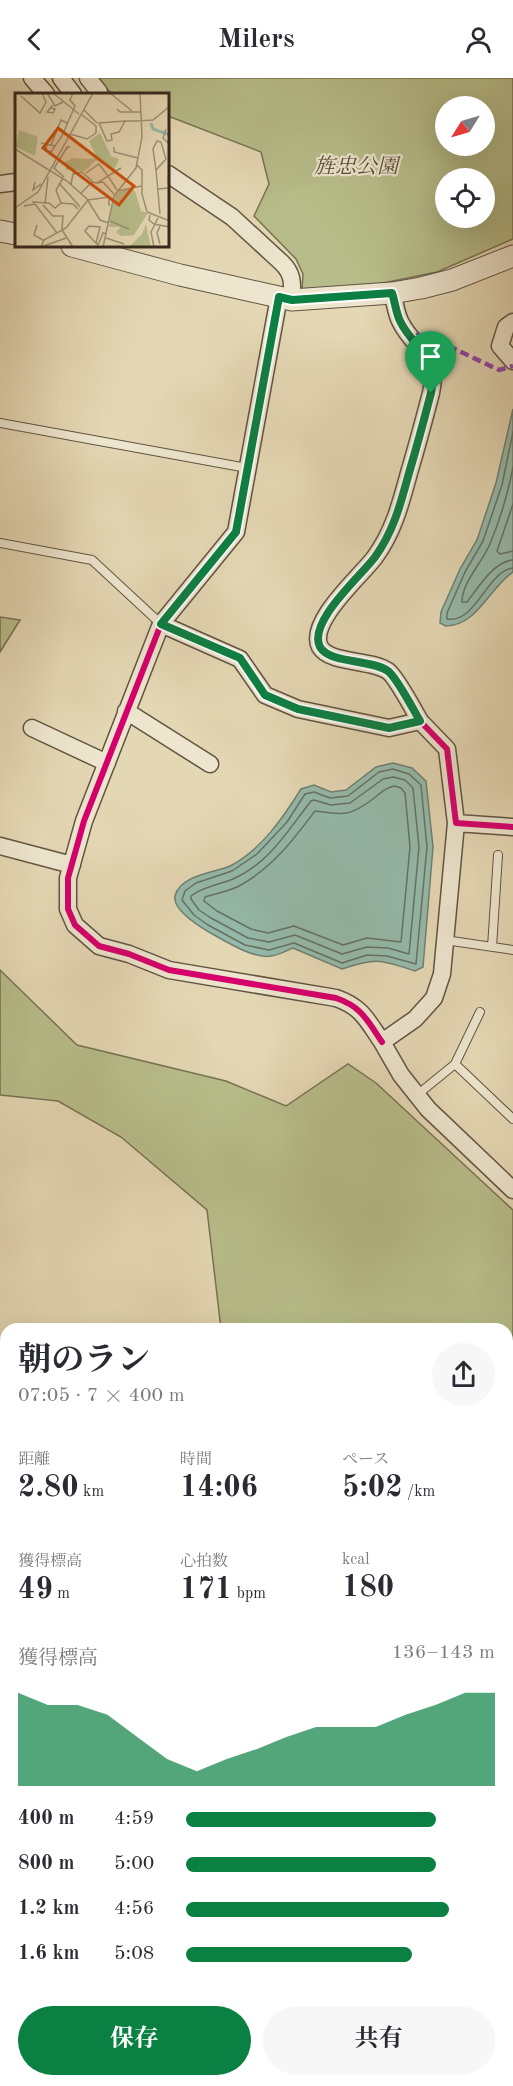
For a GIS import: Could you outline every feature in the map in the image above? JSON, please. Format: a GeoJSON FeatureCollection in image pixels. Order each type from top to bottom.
{"type":"FeatureCollection","features":[{"type":"Feature","properties":{"kind":"street"},"geometry":{"type":"LineString","coordinates":[[32,78],[45,93]]}},
{"type":"Feature","properties":{"kind":"street"},"geometry":{"type":"LineString","coordinates":[[61,78],[72,93]]}},
{"type":"Feature","properties":{"kind":"street"},"geometry":{"type":"LineString","coordinates":[[88,78],[99,92]]}},
{"type":"Feature","properties":{"kind":"street"},"geometry":{"type":"LineString","coordinates":[[170,175],[232,217],[290,270],[292,278],[285,298],[247,468],[236,532],[161,624],[84,821],[72,865],[67,893],[68,909],[75,925],[99,946],[129,954],[170,970],[336,998],[351,1003],[362,1011],[401,1075],[428,1109],[513,1190]]}},
{"type":"Feature","properties":{"kind":"street"},"geometry":{"type":"LineString","coordinates":[[0,184],[15,182]]}},
{"type":"Feature","properties":{"kind":"street"},"geometry":{"type":"LineString","coordinates":[[0,231],[15,234]]}},
{"type":"Feature","properties":{"kind":"street"},"geometry":{"type":"LineString","coordinates":[[79,248],[180,275],[285,298],[392,293],[452,280],[513,256]]}},
{"type":"Feature","properties":{"kind":"street"},"geometry":{"type":"LineString","coordinates":[[382,1042],[415,1019],[434,998],[442,974],[456,823],[447,749],[420,721],[390,673],[379,666],[326,653],[320,646],[318,636],[324,621],[344,590],[375,557],[395,523],[435,378],[432,364],[400,322],[392,293]]}},
{"type":"Feature","properties":{"kind":"street"},"geometry":{"type":"LineString","coordinates":[[513,322],[506,327],[500,346],[513,361]]}},
{"type":"Feature","properties":{"kind":"street"},"geometry":{"type":"LineString","coordinates":[[161,624],[240,658],[265,695],[298,709],[389,728],[420,721]]}},
{"type":"Feature","properties":{"kind":"street"},"geometry":{"type":"LineString","coordinates":[[126,711],[210,764]]}},
{"type":"Feature","properties":{"kind":"street"},"geometry":{"type":"LineString","coordinates":[[32,728],[107,763]]}},
{"type":"Feature","properties":{"kind":"street"},"geometry":{"type":"LineString","coordinates":[[456,823],[513,827]]}},
{"type":"Feature","properties":{"kind":"street"},"geometry":{"type":"LineString","coordinates":[[0,846],[72,865]]}},
{"type":"Feature","properties":{"kind":"lane"},"geometry":{"type":"LineString","coordinates":[[0,423],[247,468]]}},
{"type":"Feature","properties":{"kind":"lane"},"geometry":{"type":"LineString","coordinates":[[0,543],[92,560],[161,624]]}},
{"type":"Feature","properties":{"kind":"lane"},"geometry":{"type":"LineString","coordinates":[[492,947],[498,855]]}},
{"type":"Feature","properties":{"kind":"lane"},"geometry":{"type":"LineString","coordinates":[[445,940],[513,950]]}},
{"type":"Feature","properties":{"kind":"lane"},"geometry":{"type":"LineString","coordinates":[[417,1095],[455,1064],[480,1012]]}},
{"type":"Feature","properties":{"kind":"lane"},"geometry":{"type":"LineString","coordinates":[[455,1064],[513,1119]]}},
{"type":"Feature","properties":{"kind":"green space","name":"旌忠公園"},"geometry":{"type":"Polygon","coordinates":[[[97,78],[513,78],[513,239],[437,272],[354,289],[302,291],[303,274],[296,259],[254,216],[269,184],[261,152],[170,117],[170,93],[111,93],[97,78]]]}},
{"type":"Feature","properties":{"kind":"green space"},"geometry":{"type":"Polygon","coordinates":[[[0,617],[20,620],[0,652],[0,617]]]}},
{"type":"Feature","properties":{"kind":"green space"},"geometry":{"type":"Polygon","coordinates":[[[0,970],[77,1045],[226,1081],[286,1106],[348,1064],[376,1083],[513,1210],[513,1323],[220,1323],[207,1210],[121,1137],[58,1101],[0,1095],[0,970]]]}},
{"type":"Feature","properties":{"kind":"water"},"geometry":{"type":"Polygon","coordinates":[[[513,409],[513,572],[475,613],[457,624],[446,626],[440,623],[441,612],[460,569],[477,540],[496,483],[513,409]]]}},
{"type":"Feature","properties":{"kind":"water"},"geometry":{"type":"Polygon","coordinates":[[[393,763],[412,768],[426,781],[433,847],[423,967],[415,971],[386,962],[372,961],[342,969],[293,948],[274,955],[250,953],[235,947],[190,919],[175,902],[175,896],[183,883],[230,866],[252,851],[279,822],[301,789],[314,785],[331,792],[346,790],[376,767],[393,763]]]}},
{"type":"Feature","properties":{"kind":"marked path"},"geometry":{"type":"LineString","coordinates":[[412,338],[421,333],[499,370],[513,366]]}},
{"type":"Feature","properties":{"kind":"cycle path"},"geometry":{"type":"LineString","coordinates":[[279,297],[236,532],[161,624],[240,659],[265,695],[298,709],[389,728],[420,721],[447,749],[456,823],[513,827]]}},
{"type":"Feature","properties":{"kind":"cycle path"},"geometry":{"type":"LineString","coordinates":[[161,624],[84,821],[68,878],[68,909],[75,925],[99,946],[129,954],[169,970],[336,998],[358,1010],[382,1042]]}},
{"type":"Feature","properties":{"kind":"route"},"geometry":{"type":"LineString","coordinates":[[392,293],[400,322],[432,364],[435,378],[431,393],[395,523],[375,557],[344,590],[324,621],[318,636],[320,646],[326,653],[379,666],[390,673],[420,721],[389,728],[298,709],[265,695],[240,658],[161,624],[236,532],[279,297],[292,300],[392,293]]}}]}
